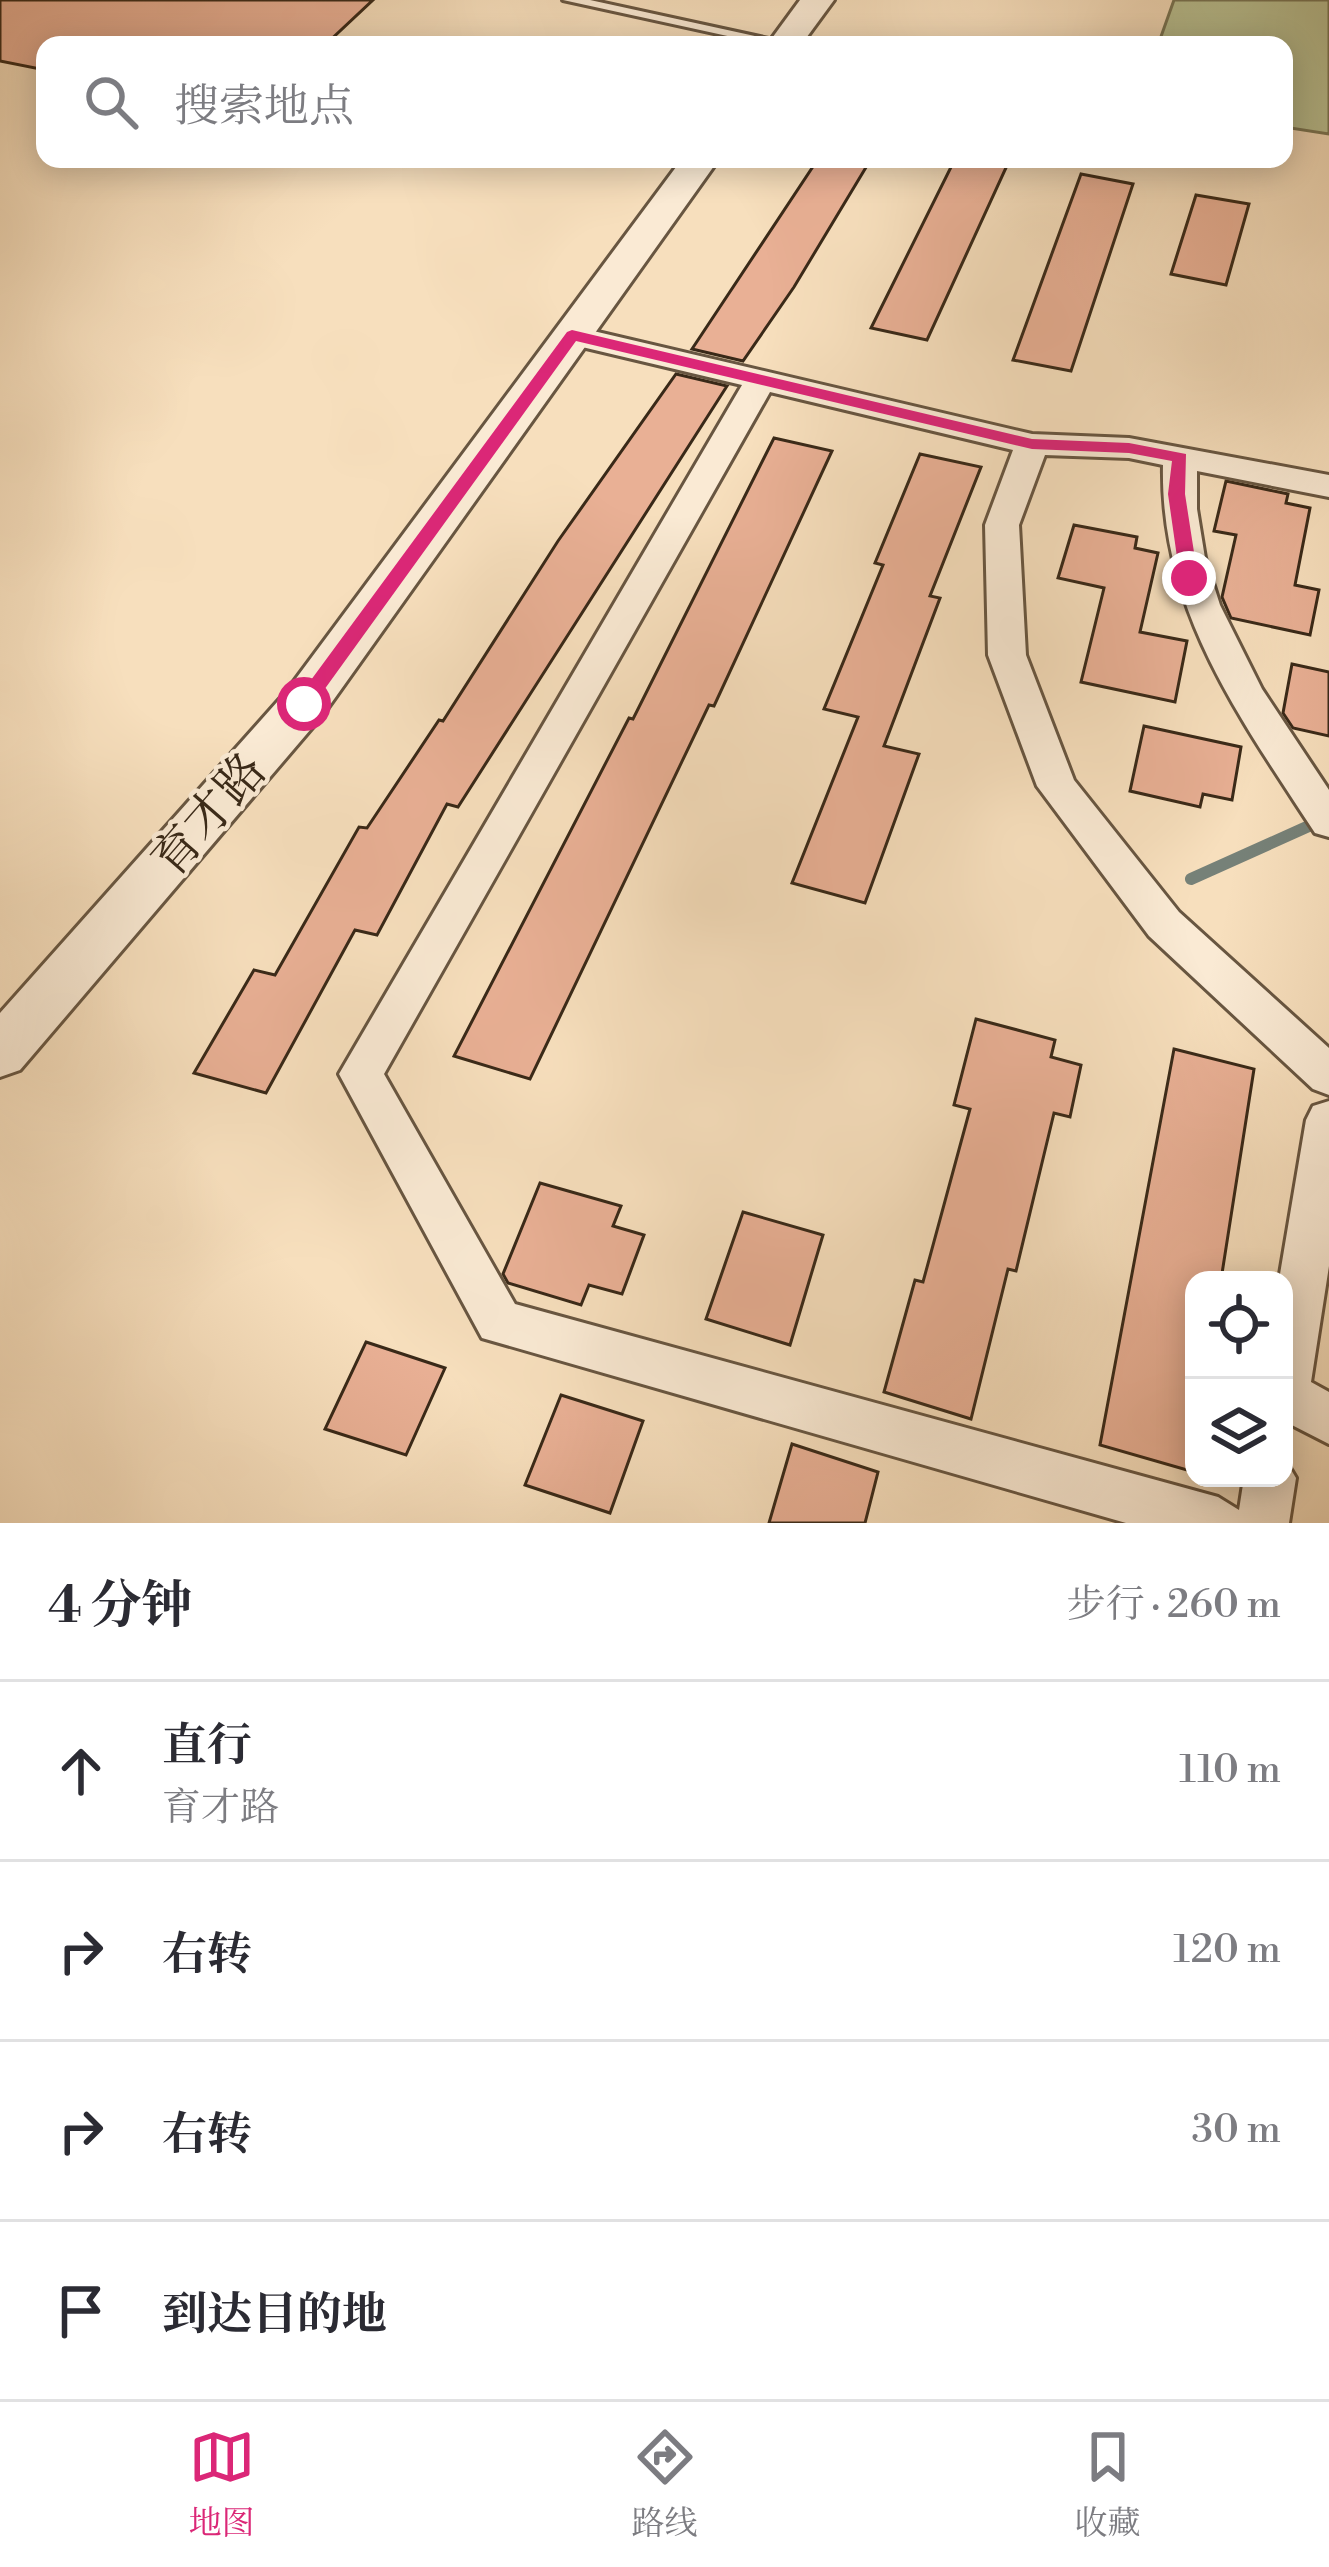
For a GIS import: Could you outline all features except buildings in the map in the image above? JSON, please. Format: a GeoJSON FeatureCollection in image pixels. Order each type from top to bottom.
{"type":"FeatureCollection","features":[{"type":"Feature","properties":{"kind":"street"},"geometry":{"type":"LineString","coordinates":[[790,36],[817,0]]}},
{"type":"Feature","properties":{"kind":"street","name":"育才路"},"geometry":{"type":"LineString","coordinates":[[0,1053],[304,704],[694,168]]}},
{"type":"Feature","properties":{"kind":"street"},"geometry":{"type":"LineString","coordinates":[[572,335],[1032,444],[1129,448],[1329,486]]}},
{"type":"Feature","properties":{"kind":"street"},"geometry":{"type":"LineString","coordinates":[[761,380],[362,1074],[499,1322],[1218,1523]]}},
{"type":"Feature","properties":{"kind":"street"},"geometry":{"type":"LineString","coordinates":[[1032,444],[1002,526],[1007,655],[1057,785],[1164,924],[1329,1076]]}},
{"type":"Feature","properties":{"kind":"street"},"geometry":{"type":"LineString","coordinates":[[1180,458],[1177,494],[1189,578],[1234,676],[1329,823]]}},
{"type":"Feature","properties":{"kind":"street"},"geometry":{"type":"LineString","coordinates":[[1286,1379],[1329,1120]]}},
{"type":"Feature","properties":{"kind":"street"},"geometry":{"type":"LineString","coordinates":[[1293,1398],[1329,1420]]}},
{"type":"Feature","properties":{"kind":"street"},"geometry":{"type":"LineString","coordinates":[[1263,1523],[1269,1487]]}},
{"type":"Feature","properties":{"kind":"lane"},"geometry":{"type":"LineString","coordinates":[[570,0],[745,36]]}},
{"type":"Feature","properties":{"kind":"green space"},"geometry":{"type":"Polygon","coordinates":[[[1174,0],[1329,0],[1329,134],[1293,128],[1293,36],[1161,36],[1174,0]]]}},
{"type":"Feature","properties":{"kind":"waterway"},"geometry":{"type":"LineString","coordinates":[[1191,879],[1329,817]]}},
{"type":"Feature","properties":{"kind":"route"},"geometry":{"type":"LineString","coordinates":[[304,704],[572,335],[1032,444],[1129,448],[1180,458],[1177,494],[1189,578]]}}]}
